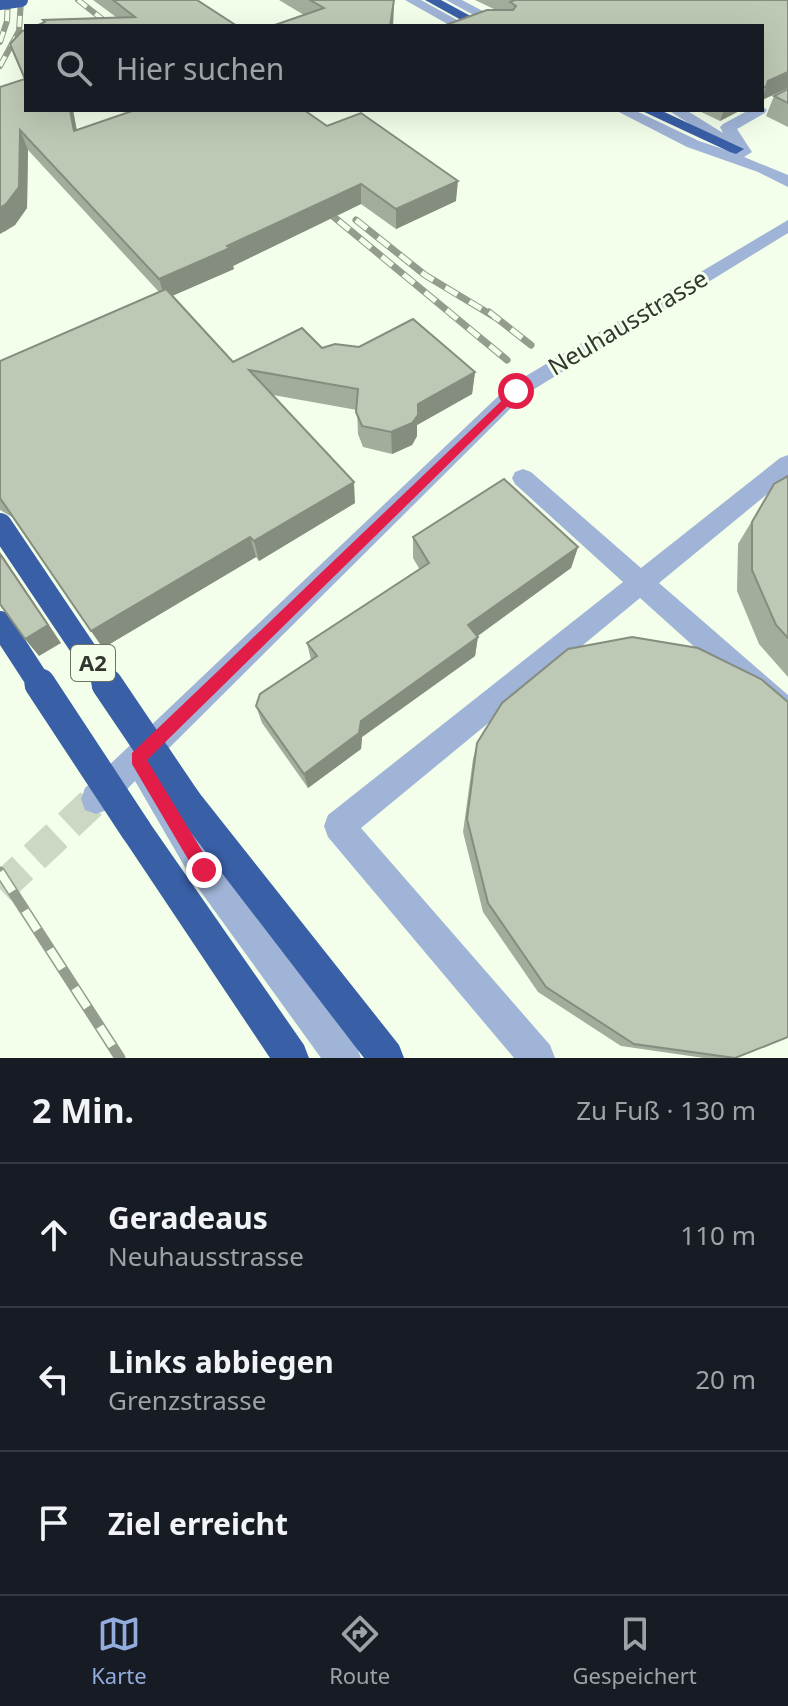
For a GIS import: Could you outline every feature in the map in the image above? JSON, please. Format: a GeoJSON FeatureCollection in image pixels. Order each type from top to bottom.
{"type":"FeatureCollection","features":[{"type":"Feature","properties":{"kind":"highway"},"geometry":{"type":"LineString","coordinates":[[0,3],[21,0]]}},
{"type":"Feature","properties":{"kind":"highway"},"geometry":{"type":"LineString","coordinates":[[431,0],[478,24]]}},
{"type":"Feature","properties":{"kind":"highway"},"geometry":{"type":"LineString","coordinates":[[652,112],[738,150]]}},
{"type":"Feature","properties":{"kind":"highway","name":"A2"},"geometry":{"type":"LineString","coordinates":[[0,525],[186,801],[386,1058]]}},
{"type":"Feature","properties":{"kind":"highway","name":"A2"},"geometry":{"type":"LineString","coordinates":[[0,623],[291,1058]]}},
{"type":"Feature","properties":{"kind":"street"},"geometry":{"type":"LineString","coordinates":[[411,0],[457,24]]}},
{"type":"Feature","properties":{"kind":"street"},"geometry":{"type":"LineString","coordinates":[[452,0],[500,24]]}},
{"type":"Feature","properties":{"kind":"street"},"geometry":{"type":"LineString","coordinates":[[626,112],[680,138],[764,169],[788,182]]}},
{"type":"Feature","properties":{"kind":"street"},"geometry":{"type":"LineString","coordinates":[[678,112],[738,150],[788,166]]}},
{"type":"Feature","properties":{"kind":"street"},"geometry":{"type":"LineString","coordinates":[[738,150],[728,127],[756,112]]}},
{"type":"Feature","properties":{"kind":"street","name":"Neuhausstrasse"},"geometry":{"type":"LineString","coordinates":[[96,799],[516,391],[788,225]]}},
{"type":"Feature","properties":{"kind":"street"},"geometry":{"type":"LineString","coordinates":[[537,1058],[339,826],[788,464]]}},
{"type":"Feature","properties":{"kind":"street"},"geometry":{"type":"LineString","coordinates":[[523,478],[788,713]]}},
{"type":"Feature","properties":{"kind":"street"},"geometry":{"type":"LineString","coordinates":[[138,759],[204,870],[343,1058]]}},
{"type":"Feature","properties":{"kind":"building"},"geometry":{"type":"Polygon","coordinates":[[[113,0],[197,0],[234,24],[40,24],[45,22],[43,20],[135,17],[113,0]]]}},
{"type":"Feature","properties":{"kind":"building"},"geometry":{"type":"Polygon","coordinates":[[[310,0],[394,0],[390,24],[278,24],[324,8],[310,0]]]}},
{"type":"Feature","properties":{"kind":"building"},"geometry":{"type":"Polygon","coordinates":[[[788,0],[788,72],[768,81],[764,87],[764,24],[448,24],[487,10],[513,10],[516,6],[510,2],[788,0]]]}},
{"type":"Feature","properties":{"kind":"building"},"geometry":{"type":"Polygon","coordinates":[[[24,30],[24,77],[10,44],[24,30]]]}},
{"type":"Feature","properties":{"kind":"building"},"geometry":{"type":"Polygon","coordinates":[[[24,79],[24,112],[70,112],[74,131],[129,112],[307,112],[327,126],[361,113],[458,181],[396,209],[361,184],[159,279],[20,130],[19,187],[0,208],[0,87],[24,79]]]}},
{"type":"Feature","properties":{"kind":"building"},"geometry":{"type":"Polygon","coordinates":[[[788,89],[788,103],[774,96],[788,89]]]}},
{"type":"Feature","properties":{"kind":"building"},"geometry":{"type":"Polygon","coordinates":[[[166,289],[233,362],[302,328],[322,348],[335,344],[359,347],[413,319],[475,372],[418,404],[418,415],[412,423],[391,432],[362,426],[356,412],[358,389],[249,370],[354,482],[254,541],[250,537],[91,631],[0,498],[0,361],[166,289]]]}},
{"type":"Feature","properties":{"kind":"building"},"geometry":{"type":"Polygon","coordinates":[[[788,476],[788,638],[776,625],[752,570],[752,522],[774,484],[788,476]]]}},
{"type":"Feature","properties":{"kind":"building"},"geometry":{"type":"Polygon","coordinates":[[[504,479],[578,547],[468,625],[478,637],[361,721],[359,733],[304,774],[256,706],[260,694],[317,656],[307,643],[429,563],[413,537],[504,479]]]}},
{"type":"Feature","properties":{"kind":"building"},"geometry":{"type":"Polygon","coordinates":[[[0,554],[48,625],[25,639],[0,604],[0,554]]]}},
{"type":"Feature","properties":{"kind":"building"},"geometry":{"type":"Polygon","coordinates":[[[632,637],[698,648],[761,679],[788,702],[788,1037],[735,1058],[634,1044],[546,987],[488,903],[467,819],[477,743],[502,703],[568,649],[632,637]]]}},
{"type":"Feature","properties":{"kind":"tunnel"},"geometry":{"type":"LineString","coordinates":[[0,889],[96,799]]}},
{"type":"Feature","properties":{"kind":"railway"},"geometry":{"type":"LineString","coordinates":[[0,42],[7,21],[8,0]]}},
{"type":"Feature","properties":{"kind":"railway"},"geometry":{"type":"LineString","coordinates":[[0,66],[19,31],[21,0]]}},
{"type":"Feature","properties":{"kind":"railway"},"geometry":{"type":"LineString","coordinates":[[78,0],[108,24]]}},
{"type":"Feature","properties":{"kind":"railway"},"geometry":{"type":"LineString","coordinates":[[317,203],[507,360]]}},
{"type":"Feature","properties":{"kind":"railway"},"geometry":{"type":"LineString","coordinates":[[356,220],[425,275],[498,319]]}},
{"type":"Feature","properties":{"kind":"railway"},"geometry":{"type":"LineString","coordinates":[[489,312],[498,319]]}},
{"type":"Feature","properties":{"kind":"railway"},"geometry":{"type":"LineString","coordinates":[[498,319],[531,345]]}},
{"type":"Feature","properties":{"kind":"railway"},"geometry":{"type":"LineString","coordinates":[[0,872],[120,1058]]}},
{"type":"Feature","properties":{"kind":"route"},"geometry":{"type":"LineString","coordinates":[[204,870],[138,759],[516,391]]}}]}
